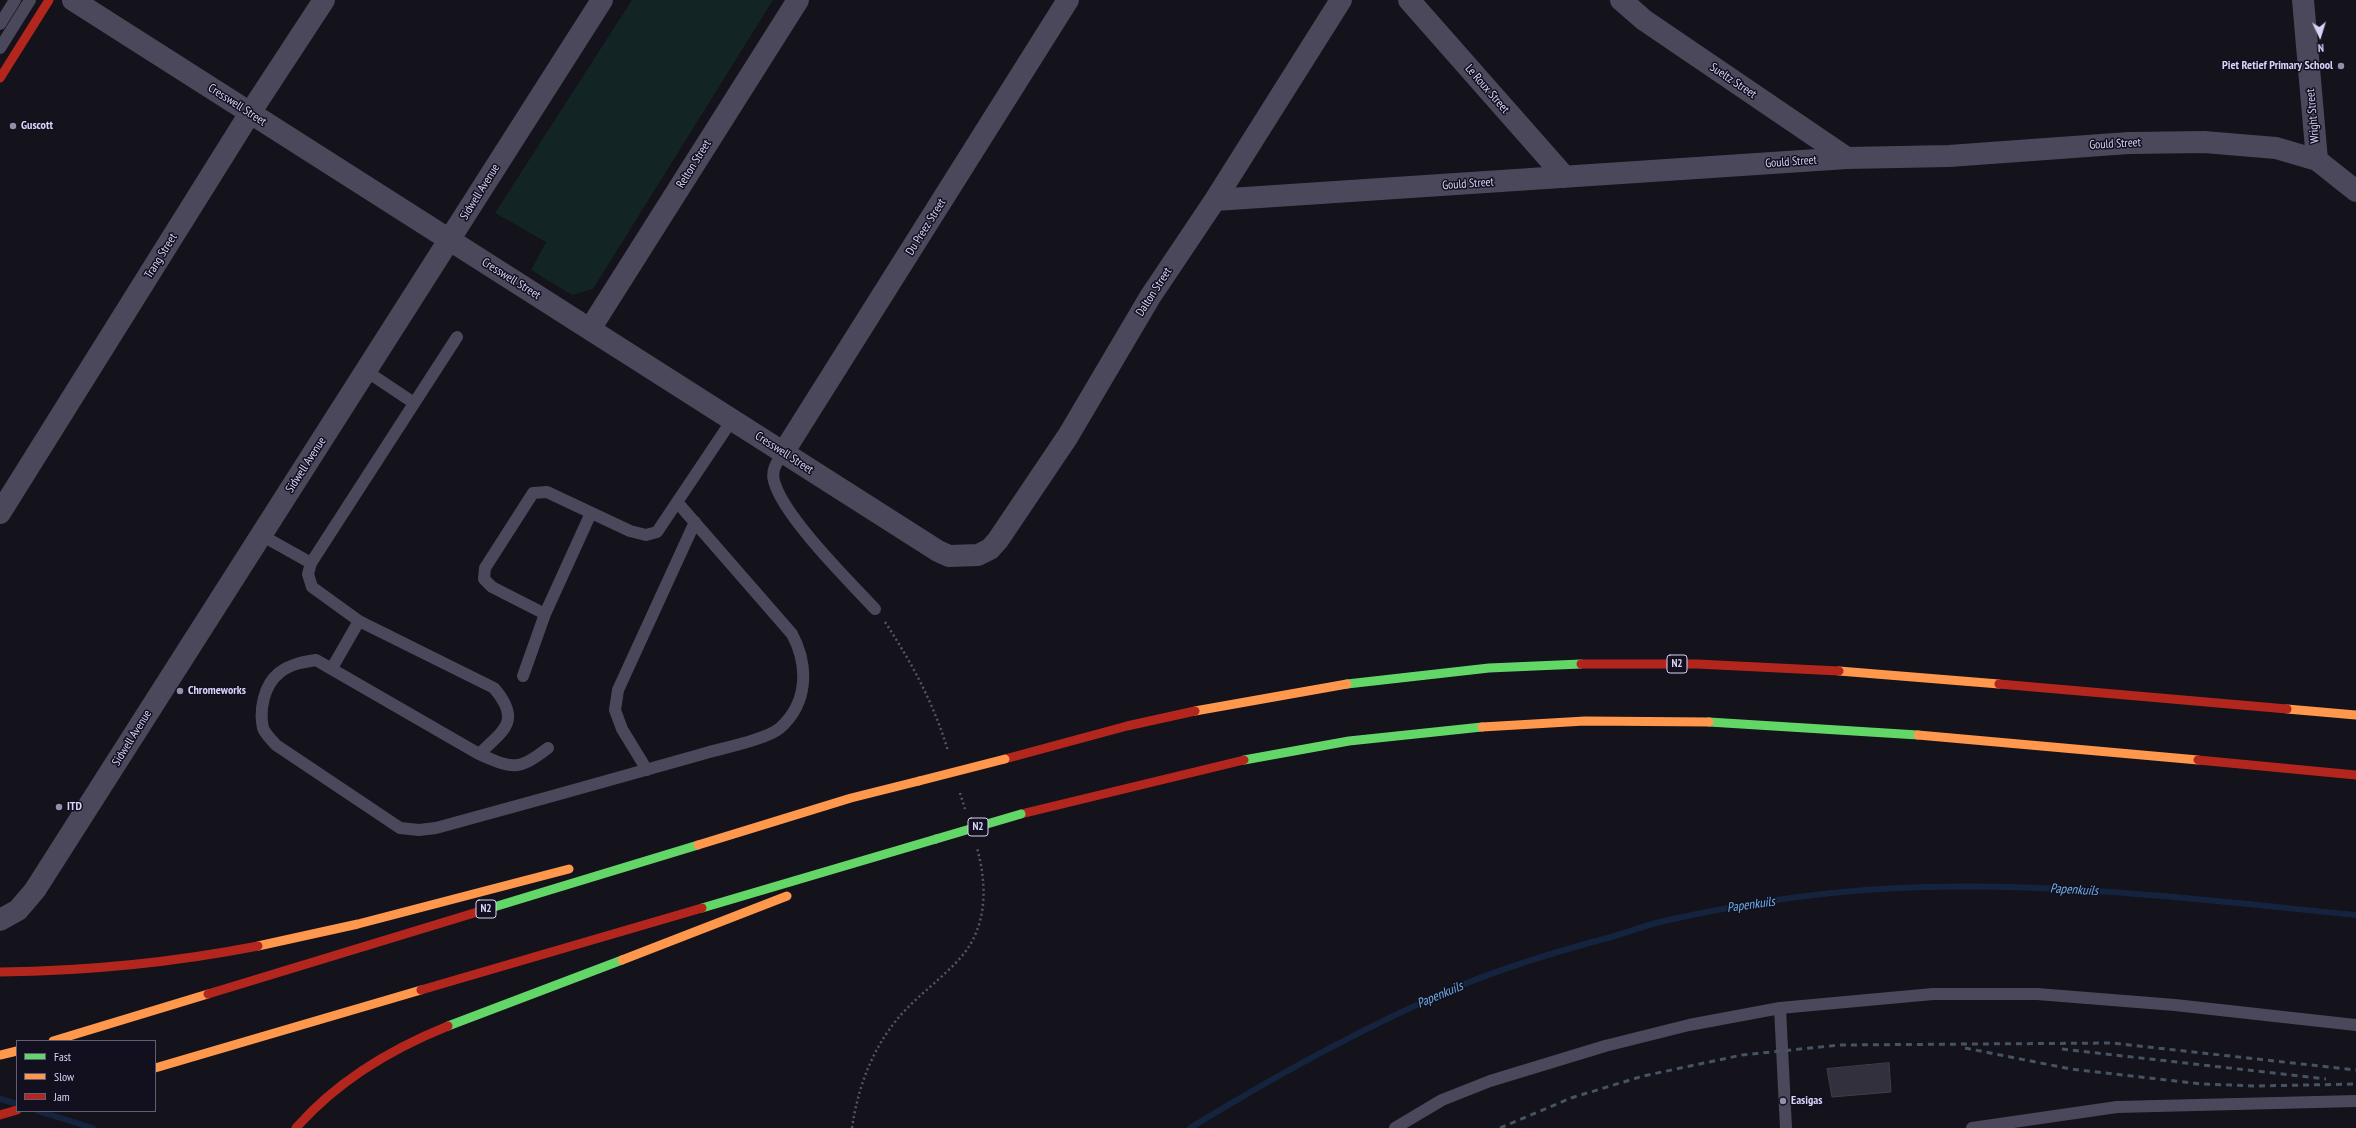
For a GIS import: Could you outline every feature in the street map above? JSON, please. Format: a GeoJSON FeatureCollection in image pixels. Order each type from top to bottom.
{"type":"FeatureCollection","features":[{"type":"Feature","properties":{"kind":"main road"},"geometry":{"type":"LineString","coordinates":[[0,78],[49,0]]}},
{"type":"Feature","properties":{"kind":"main road","name":"N2"},"geometry":{"type":"LineString","coordinates":[[56,1040],[851,798],[1142,723],[1296,692],[1453,672],[1604,663],[1719,664],[1874,673],[2356,715]]}},
{"type":"Feature","properties":{"kind":"main road","name":"N2"},"geometry":{"type":"LineString","coordinates":[[156,1068],[1021,814],[1145,782],[1293,750],[1372,738],[1446,730],[1604,720],[1669,720],[1812,726],[2356,775]]}},
{"type":"Feature","properties":{"kind":"main road"},"geometry":{"type":"LineString","coordinates":[[666,844],[851,798]]}},
{"type":"Feature","properties":{"kind":"main road"},"geometry":{"type":"LineString","coordinates":[[812,886],[922,843]]}},
{"type":"Feature","properties":{"kind":"main road"},"geometry":{"type":"LineString","coordinates":[[0,972],[82,971],[134,966],[256,947],[581,866]]}},
{"type":"Feature","properties":{"kind":"main road"},"geometry":{"type":"LineString","coordinates":[[296,1128],[304,1118],[339,1086],[380,1058],[426,1035],[797,892]]}},
{"type":"Feature","properties":{"kind":"main road"},"geometry":{"type":"LineString","coordinates":[[0,1055],[16,1051]]}},
{"type":"Feature","properties":{"kind":"main road"},"geometry":{"type":"LineString","coordinates":[[0,1115],[16,1110]]}},
{"type":"Feature","properties":{"kind":"street","name":"Cresswell Street"},"geometry":{"type":"LineString","coordinates":[[73,0],[783,453],[949,556]]}},
{"type":"Feature","properties":{"kind":"street","name":"Trang Street"},"geometry":{"type":"LineString","coordinates":[[0,513],[250,113],[324,0]]}},
{"type":"Feature","properties":{"kind":"street","name":"Sidwell Avenue"},"geometry":{"type":"LineString","coordinates":[[0,920],[18,910],[35,890],[602,0]]}},
{"type":"Feature","properties":{"kind":"street","name":"Relton Street"},"geometry":{"type":"LineString","coordinates":[[590,329],[798,0]]}},
{"type":"Feature","properties":{"kind":"street","name":"Du Preez Street"},"geometry":{"type":"LineString","coordinates":[[783,453],[1068,0]]}},
{"type":"Feature","properties":{"kind":"street","name":"Dalton Street"},"geometry":{"type":"LineString","coordinates":[[949,556],[978,555],[990,549],[998,540],[1068,436],[1150,297],[1215,200],[1342,0]]}},
{"type":"Feature","properties":{"kind":"street","name":"Le Roux Street"},"geometry":{"type":"LineString","coordinates":[[1409,0],[1565,177]]}},
{"type":"Feature","properties":{"kind":"street","name":"Wright Street"},"geometry":{"type":"LineString","coordinates":[[2303,0],[2317,160]]}},
{"type":"Feature","properties":{"kind":"street","name":"Sueltz Street"},"geometry":{"type":"LineString","coordinates":[[1624,1],[1669,37],[1847,158]]}},
{"type":"Feature","properties":{"kind":"street","name":"Gould Street"},"geometry":{"type":"LineString","coordinates":[[1215,200],[1847,158],[1949,156],[2129,143],[2204,142],[2276,148],[2317,160],[2356,191]]}},
{"type":"Feature","properties":{"kind":"lane"},"geometry":{"type":"LineString","coordinates":[[0,24],[15,0]]}},
{"type":"Feature","properties":{"kind":"lane"},"geometry":{"type":"LineString","coordinates":[[0,48],[30,0]]}},
{"type":"Feature","properties":{"kind":"lane"},"geometry":{"type":"LineString","coordinates":[[457,337],[311,564],[308,574],[312,587],[359,621],[494,688],[506,702],[510,717],[506,728],[478,754]]}},
{"type":"Feature","properties":{"kind":"lane"},"geometry":{"type":"LineString","coordinates":[[366,371],[414,403]]}},
{"type":"Feature","properties":{"kind":"lane"},"geometry":{"type":"LineString","coordinates":[[545,614],[492,587],[484,579],[485,568],[533,492],[547,492],[630,531],[646,535],[657,532],[732,420]]}},
{"type":"Feature","properties":{"kind":"lane"},"geometry":{"type":"LineString","coordinates":[[783,453],[774,468],[774,481],[789,509],[827,557],[875,609]]}},
{"type":"Feature","properties":{"kind":"lane"},"geometry":{"type":"LineString","coordinates":[[548,748],[531,761],[516,767],[501,764],[478,754],[316,660],[294,664],[278,673],[267,687],[262,711],[264,729],[276,745],[400,828],[419,830],[436,828],[647,770],[756,738],[778,729],[795,712],[802,691],[803,668],[799,647],[792,634],[677,502]]}},
{"type":"Feature","properties":{"kind":"lane"},"geometry":{"type":"LineString","coordinates":[[523,676],[545,614],[591,513]]}},
{"type":"Feature","properties":{"kind":"lane"},"geometry":{"type":"LineString","coordinates":[[647,770],[622,729],[615,710],[618,690],[695,522]]}},
{"type":"Feature","properties":{"kind":"lane"},"geometry":{"type":"LineString","coordinates":[[261,535],[311,564]]}},
{"type":"Feature","properties":{"kind":"lane"},"geometry":{"type":"LineString","coordinates":[[332,668],[359,621]]}},
{"type":"Feature","properties":{"kind":"lane"},"geometry":{"type":"LineString","coordinates":[[1395,1128],[1442,1100],[1490,1081],[1605,1046],[1689,1025],[1780,1008],[1933,994],[2037,994],[2176,1005],[2356,1025]]}},
{"type":"Feature","properties":{"kind":"lane"},"geometry":{"type":"LineString","coordinates":[[1780,1008],[1786,1128]]}},
{"type":"Feature","properties":{"kind":"lane"},"geometry":{"type":"LineString","coordinates":[[1972,1128],[2117,1107],[2356,1101]]}},
{"type":"Feature","properties":{"kind":"path"},"geometry":{"type":"LineString","coordinates":[[875,609],[906,653],[928,694],[950,756]]}},
{"type":"Feature","properties":{"kind":"path"},"geometry":{"type":"LineString","coordinates":[[958,785],[967,814]]}},
{"type":"Feature","properties":{"kind":"path"},"geometry":{"type":"LineString","coordinates":[[852,1128],[860,1085],[882,1041],[916,999],[963,955],[975,932],[984,904],[983,873],[975,843]]}},
{"type":"Feature","properties":{"kind":"shaded area"},"geometry":{"type":"Polygon","coordinates":[[[632,0],[773,0],[593,289],[572,295],[531,270],[546,242],[495,213],[632,0]]]}},
{"type":"Feature","properties":{"kind":"building"},"geometry":{"type":"Polygon","coordinates":[[[1889,1063],[1891,1092],[1832,1097],[1827,1069],[1889,1063]]]}},
{"type":"Feature","properties":{"kind":"waterway","name":"Papenkuils"},"geometry":{"type":"LineString","coordinates":[[1190,1128],[1320,1053],[1387,1019],[1455,988],[1532,960],[1651,924],[1760,902],[1858,890],[1978,886],[2086,890],[2140,894],[2356,915]]}},
{"type":"Feature","properties":{"kind":"waterway","name":"Papenkuils"},"geometry":{"type":"LineString","coordinates":[[0,1099],[14,1103]]}},
{"type":"Feature","properties":{"kind":"waterway","name":"Papenkuils"},"geometry":{"type":"LineString","coordinates":[[41,1112],[93,1128]]}},
{"type":"Feature","properties":{"kind":"railway"},"geometry":{"type":"LineString","coordinates":[[1500,1128],[1571,1098],[1643,1076],[1742,1055],[1840,1045],[2112,1043],[2356,1070]]}},
{"type":"Feature","properties":{"kind":"railway"},"geometry":{"type":"LineString","coordinates":[[1965,1048],[2071,1069],[2202,1084],[2257,1086],[2356,1084]]}},
{"type":"Feature","properties":{"kind":"railway"},"geometry":{"type":"LineString","coordinates":[[2062,1049],[2326,1079]]}},
{"type":"Feature","properties":{"kind":"traffic: fast"},"geometry":{"type":"LineString","coordinates":[[1347,684],[1489,668],[1581,664]]}},
{"type":"Feature","properties":{"kind":"traffic: fast"},"geometry":{"type":"LineString","coordinates":[[1709,722],[1918,735]]}},
{"type":"Feature","properties":{"kind":"traffic: fast"},"geometry":{"type":"LineString","coordinates":[[1244,760],[1349,741],[1482,727]]}},
{"type":"Feature","properties":{"kind":"traffic: fast"},"geometry":{"type":"LineString","coordinates":[[936,839],[1021,814]]}},
{"type":"Feature","properties":{"kind":"traffic: fast"},"geometry":{"type":"LineString","coordinates":[[702,908],[936,839]]}},
{"type":"Feature","properties":{"kind":"traffic: fast"},"geometry":{"type":"LineString","coordinates":[[484,910],[698,845]]}},
{"type":"Feature","properties":{"kind":"traffic: fast"},"geometry":{"type":"LineString","coordinates":[[448,1026],[622,960]]}},
{"type":"Feature","properties":{"kind":"traffic: slow"},"geometry":{"type":"LineString","coordinates":[[1839,671],[1999,684]]}},
{"type":"Feature","properties":{"kind":"traffic: slow"},"geometry":{"type":"LineString","coordinates":[[1195,711],[1347,684]]}},
{"type":"Feature","properties":{"kind":"traffic: slow"},"geometry":{"type":"LineString","coordinates":[[2287,709],[2356,715]]}},
{"type":"Feature","properties":{"kind":"traffic: slow"},"geometry":{"type":"LineString","coordinates":[[1482,727],[1585,721],[1709,722]]}},
{"type":"Feature","properties":{"kind":"traffic: slow"},"geometry":{"type":"LineString","coordinates":[[1918,735],[2198,760]]}},
{"type":"Feature","properties":{"kind":"traffic: slow"},"geometry":{"type":"LineString","coordinates":[[919,781],[1005,759]]}},
{"type":"Feature","properties":{"kind":"traffic: slow"},"geometry":{"type":"LineString","coordinates":[[698,845],[851,798],[919,781]]}},
{"type":"Feature","properties":{"kind":"traffic: slow"},"geometry":{"type":"LineString","coordinates":[[258,946],[358,924],[569,869]]}},
{"type":"Feature","properties":{"kind":"traffic: slow"},"geometry":{"type":"LineString","coordinates":[[622,960],[787,896]]}},
{"type":"Feature","properties":{"kind":"traffic: slow"},"geometry":{"type":"LineString","coordinates":[[156,1068],[421,990]]}},
{"type":"Feature","properties":{"kind":"traffic: slow"},"geometry":{"type":"LineString","coordinates":[[56,1040],[208,994]]}},
{"type":"Feature","properties":{"kind":"traffic: slow"},"geometry":{"type":"LineString","coordinates":[[0,1055],[16,1051]]}},
{"type":"Feature","properties":{"kind":"traffic: jam"},"geometry":{"type":"LineString","coordinates":[[0,78],[49,0]]}},
{"type":"Feature","properties":{"kind":"traffic: jam"},"geometry":{"type":"LineString","coordinates":[[1581,664],[1697,664],[1839,671]]}},
{"type":"Feature","properties":{"kind":"traffic: jam"},"geometry":{"type":"LineString","coordinates":[[1999,684],[2287,709]]}},
{"type":"Feature","properties":{"kind":"traffic: jam"},"geometry":{"type":"LineString","coordinates":[[1005,759],[1127,726],[1195,711]]}},
{"type":"Feature","properties":{"kind":"traffic: jam"},"geometry":{"type":"LineString","coordinates":[[1021,814],[1244,760]]}},
{"type":"Feature","properties":{"kind":"traffic: jam"},"geometry":{"type":"LineString","coordinates":[[2198,760],[2356,775]]}},
{"type":"Feature","properties":{"kind":"traffic: jam"},"geometry":{"type":"LineString","coordinates":[[421,990],[702,908]]}},
{"type":"Feature","properties":{"kind":"traffic: jam"},"geometry":{"type":"LineString","coordinates":[[208,994],[484,910]]}},
{"type":"Feature","properties":{"kind":"traffic: jam"},"geometry":{"type":"LineString","coordinates":[[0,972],[65,970],[129,965],[193,957],[258,946]]}},
{"type":"Feature","properties":{"kind":"traffic: jam"},"geometry":{"type":"LineString","coordinates":[[296,1128],[329,1095],[366,1068],[406,1045],[448,1026]]}},
{"type":"Feature","properties":{"kind":"traffic: jam"},"geometry":{"type":"LineString","coordinates":[[0,1115],[16,1110]]}},
{"type":"Feature","properties":{"kind":"place","name":"Piet Retief Primary School"},"geometry":{"type":"Point","coordinates":[2341,66]}},
{"type":"Feature","properties":{"kind":"place","name":"Guscott"},"geometry":{"type":"Point","coordinates":[13,126]}},
{"type":"Feature","properties":{"kind":"place","name":"Chromeworks"},"geometry":{"type":"Point","coordinates":[180,691]}},
{"type":"Feature","properties":{"kind":"place","name":"ITD"},"geometry":{"type":"Point","coordinates":[59,807]}},
{"type":"Feature","properties":{"kind":"place","name":"Easigas"},"geometry":{"type":"Point","coordinates":[1783,1101]}}]}
